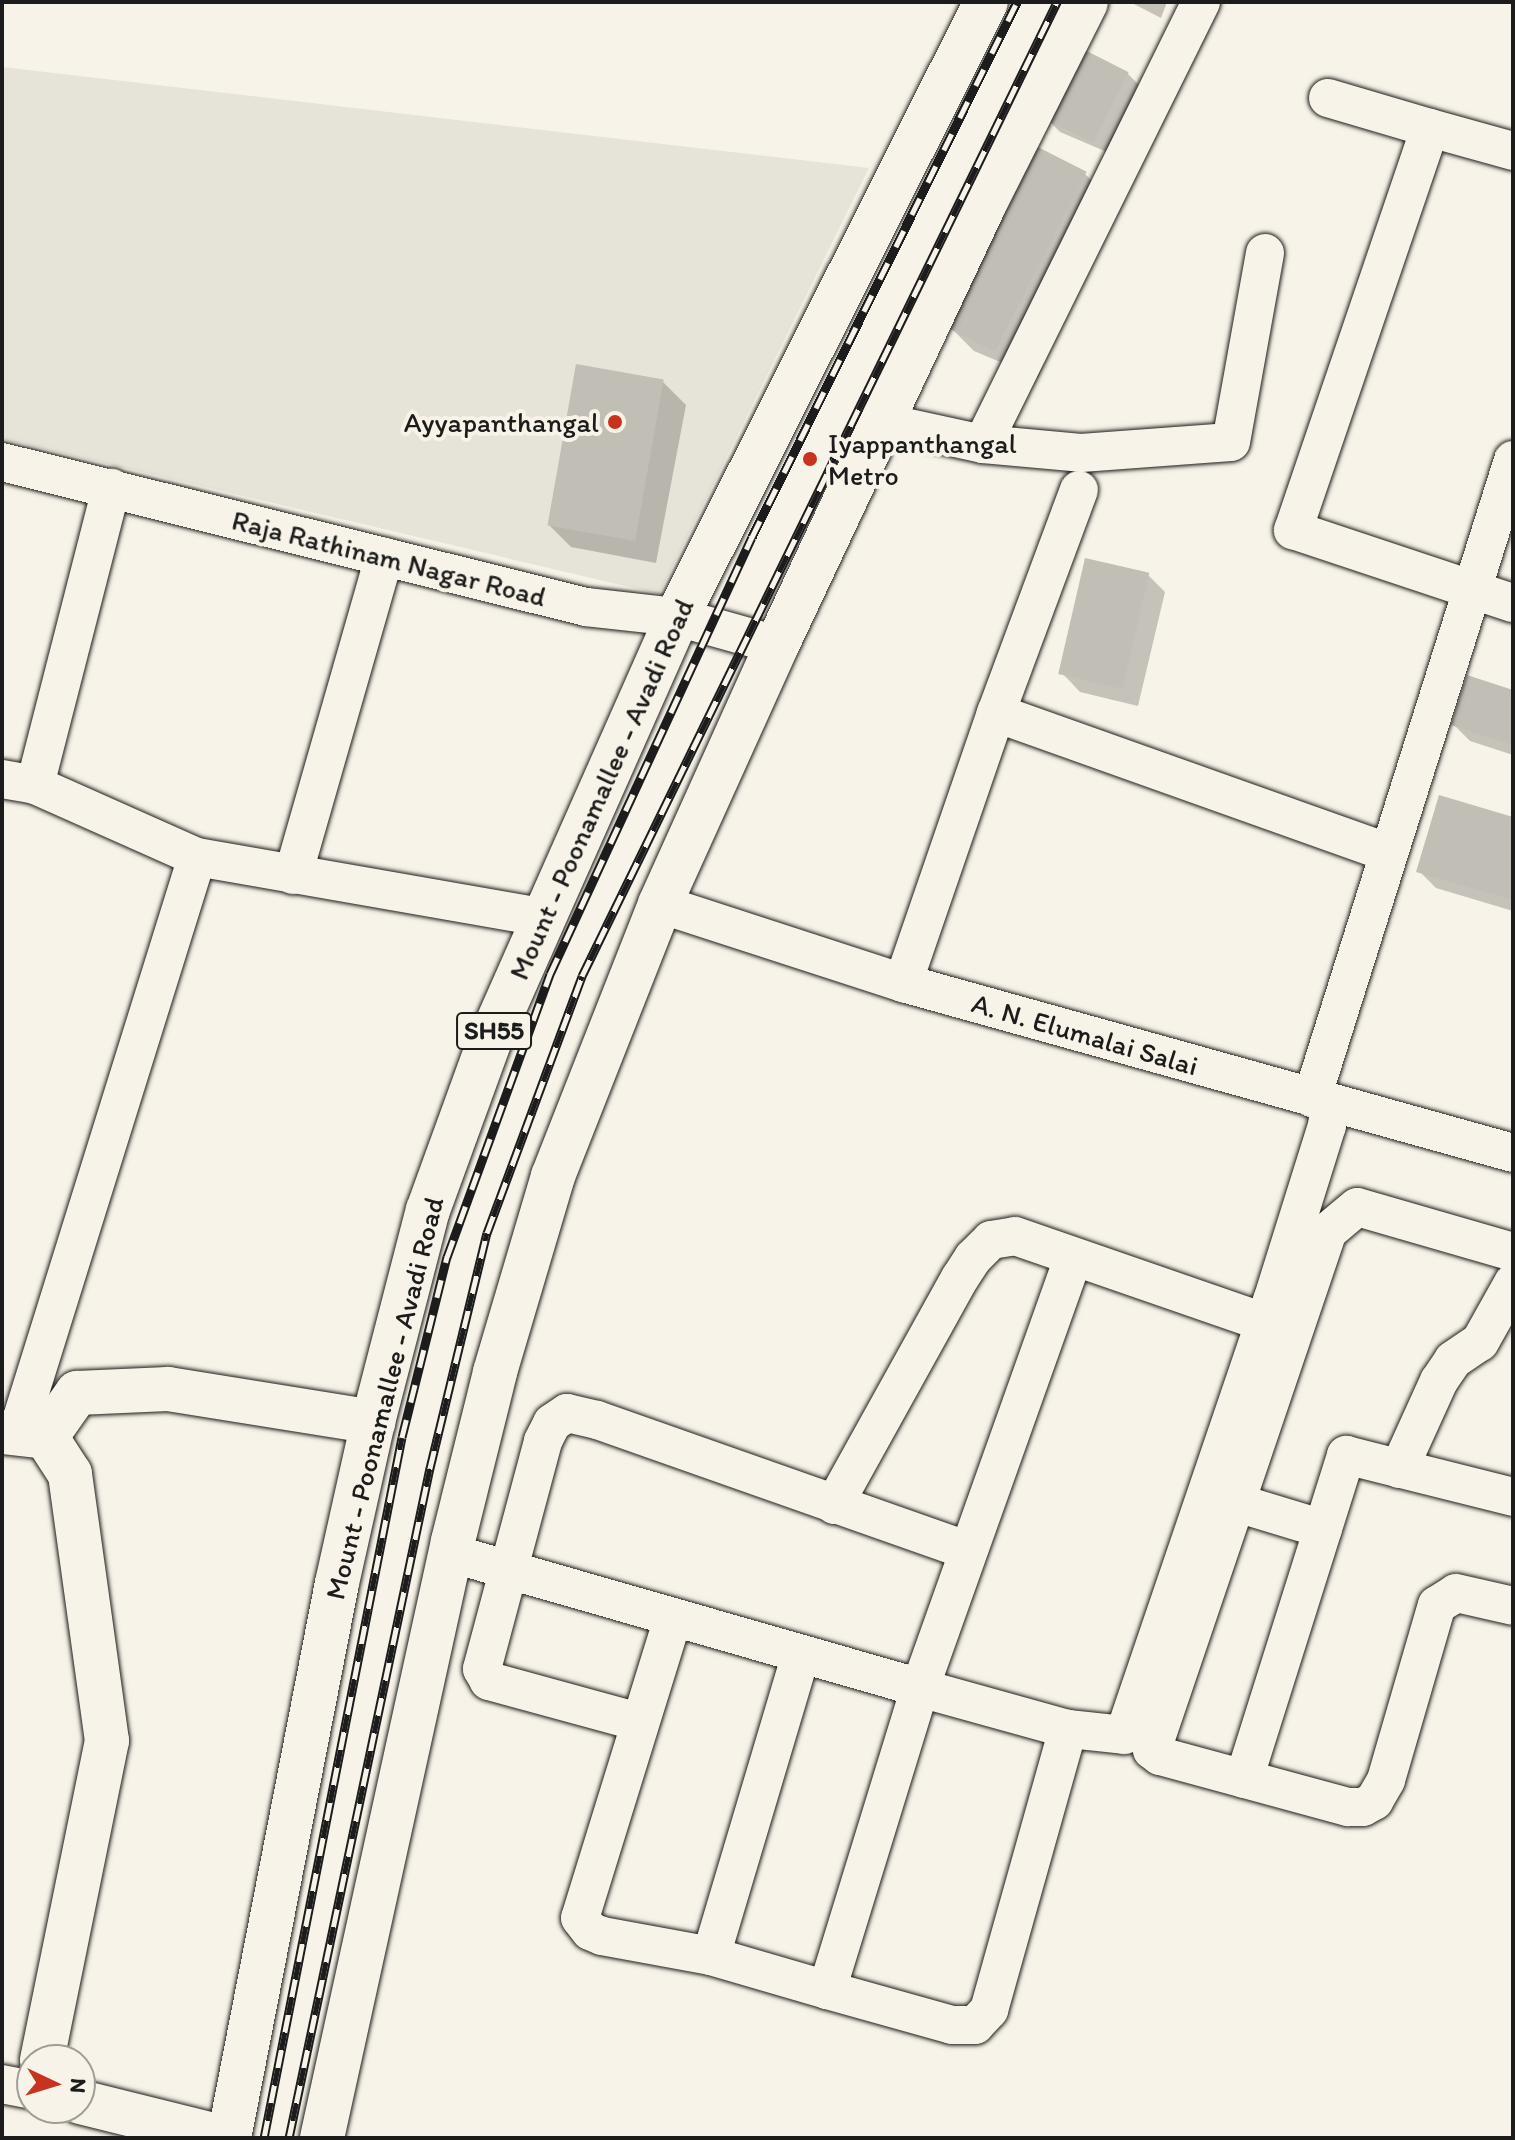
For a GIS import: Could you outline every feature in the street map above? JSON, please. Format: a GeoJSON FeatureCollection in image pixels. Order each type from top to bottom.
{"type":"FeatureCollection","features":[{"type":"Feature","properties":{"kind":"main road","name":"Mount - Poonamallee - Avadi Road"},"geometry":{"type":"LineString","coordinates":[[228,2138],[337,1583],[373,1422],[428,1210],[489,1042],[677,617],[986,2]]}},
{"type":"Feature","properties":{"kind":"main road"},"geometry":{"type":"LineString","coordinates":[[322,2138],[450,1553],[495,1372],[553,1176],[660,904],[777,645],[984,205],[1086,2]]}},
{"type":"Feature","properties":{"kind":"main road"},"geometry":{"type":"LineString","coordinates":[[45,2044],[107,1741],[70,1474],[22,1434],[77,1393],[168,1389],[373,1422]]}},
{"type":"Feature","properties":{"kind":"main road"},"geometry":{"type":"LineString","coordinates":[[96,2106],[228,2138]]}},
{"type":"Feature","properties":{"kind":"street"},"geometry":{"type":"LineString","coordinates":[[983,444],[1201,2]]}},
{"type":"Feature","properties":{"kind":"street"},"geometry":{"type":"LineString","coordinates":[[1328,98],[1513,151]]}},
{"type":"Feature","properties":{"kind":"street"},"geometry":{"type":"LineString","coordinates":[[1430,128],[1293,530],[1513,603]]}},
{"type":"Feature","properties":{"kind":"street"},"geometry":{"type":"LineString","coordinates":[[882,422],[983,444],[1081,453],[1231,442],[1265,253]]}},
{"type":"Feature","properties":{"kind":"street"},"geometry":{"type":"LineString","coordinates":[[450,1553],[800,1657],[1068,1729],[1124,1735],[1327,1126],[1321,1100],[1389,853],[1513,460]]}},
{"type":"Feature","properties":{"kind":"street","name":"Raja Rathinam Nagar Road"},"geometry":{"type":"LineString","coordinates":[[2,462],[586,607],[677,617],[777,645]]}},
{"type":"Feature","properties":{"kind":"street"},"geometry":{"type":"LineString","coordinates":[[111,488],[19,782],[197,857],[542,917]]}},
{"type":"Feature","properties":{"kind":"street"},"geometry":{"type":"LineString","coordinates":[[903,983],[996,713],[1079,490]]}},
{"type":"Feature","properties":{"kind":"street"},"geometry":{"type":"LineString","coordinates":[[293,875],[384,557]]}},
{"type":"Feature","properties":{"kind":"street"},"geometry":{"type":"LineString","coordinates":[[996,713],[1389,853]]}},
{"type":"Feature","properties":{"kind":"street"},"geometry":{"type":"LineString","coordinates":[[22,1434],[197,857]]}},
{"type":"Feature","properties":{"kind":"street","name":"A. N. Elumalai Salai"},"geometry":{"type":"LineString","coordinates":[[660,904],[903,983],[1321,1100],[1510,1145]]}},
{"type":"Feature","properties":{"kind":"street"},"geometry":{"type":"LineString","coordinates":[[1513,1252],[1357,1207],[1335,1222],[1323,1244],[1152,1750],[1160,1756],[1244,1779],[1348,1807],[1363,1807],[1374,1801],[1386,1780],[1437,1605],[1456,1593],[1513,1606]]}},
{"type":"Feature","properties":{"kind":"street"},"geometry":{"type":"LineString","coordinates":[[834,1505],[973,1258],[991,1240],[1015,1236],[1264,1322]]}},
{"type":"Feature","properties":{"kind":"street"},"geometry":{"type":"LineString","coordinates":[[827,1990],[920,1688],[1073,1258]]}},
{"type":"Feature","properties":{"kind":"street"},"geometry":{"type":"LineString","coordinates":[[1399,1469],[1439,1381],[1453,1360],[1497,1347],[1513,1283]]}},
{"type":"Feature","properties":{"kind":"street"},"geometry":{"type":"LineString","coordinates":[[639,1722],[489,1681],[482,1669],[543,1441],[552,1423],[567,1413],[597,1420],[968,1551]]}},
{"type":"Feature","properties":{"kind":"street"},"geometry":{"type":"LineString","coordinates":[[1244,1779],[1346,1455],[1513,1497]]}},
{"type":"Feature","properties":{"kind":"street"},"geometry":{"type":"LineString","coordinates":[[1234,1502],[1323,1529]]}},
{"type":"Feature","properties":{"kind":"street"},"geometry":{"type":"LineString","coordinates":[[673,1618],[580,1918],[590,1931],[602,1936],[711,1956],[952,2025],[975,2025],[989,2010],[1068,1729]]}},
{"type":"Feature","properties":{"kind":"street"},"geometry":{"type":"LineString","coordinates":[[711,1956],[800,1657]]}},
{"type":"Feature","properties":{"kind":"shaded area"},"geometry":{"type":"Polygon","coordinates":[[[2,67],[869,168],[659,594],[2,439],[2,67]]]}},
{"type":"Feature","properties":{"kind":"building"},"geometry":{"type":"Polygon","coordinates":[[[1077,46],[1129,72],[1093,143],[1041,116],[1077,46]]]}},
{"type":"Feature","properties":{"kind":"building"},"geometry":{"type":"Polygon","coordinates":[[[1026,141],[1087,172],[995,352],[934,321],[1026,141]]]}},
{"type":"Feature","properties":{"kind":"building"},"geometry":{"type":"Polygon","coordinates":[[[576,364],[664,379],[635,541],[548,526],[576,364]]]}},
{"type":"Feature","properties":{"kind":"building"},"geometry":{"type":"Polygon","coordinates":[[[1085,558],[1149,573],[1123,689],[1058,674],[1085,558]]]}},
{"type":"Feature","properties":{"kind":"building"},"geometry":{"type":"Polygon","coordinates":[[[1467,675],[1513,690],[1513,745],[1451,725],[1467,675]]]}},
{"type":"Feature","properties":{"kind":"building"},"geometry":{"type":"Polygon","coordinates":[[[1439,795],[1513,817],[1513,900],[1416,872],[1439,795]]]}},
{"type":"Feature","properties":{"kind":"railway"},"geometry":{"type":"LineString","coordinates":[[264,2138],[402,1437],[447,1257],[550,974],[752,537],[1017,2]]}},
{"type":"Feature","properties":{"kind":"railway"},"geometry":{"type":"LineString","coordinates":[[289,2138],[430,1468],[487,1233],[582,976],[1057,2]]}},
{"type":"Feature","properties":{"kind":"place","name":"Ayyapanthangal"},"geometry":{"type":"Point","coordinates":[615,422]}},
{"type":"Feature","properties":{"kind":"place","name":"Iyappanthangal Metro"},"geometry":{"type":"Point","coordinates":[810,459]}}]}
